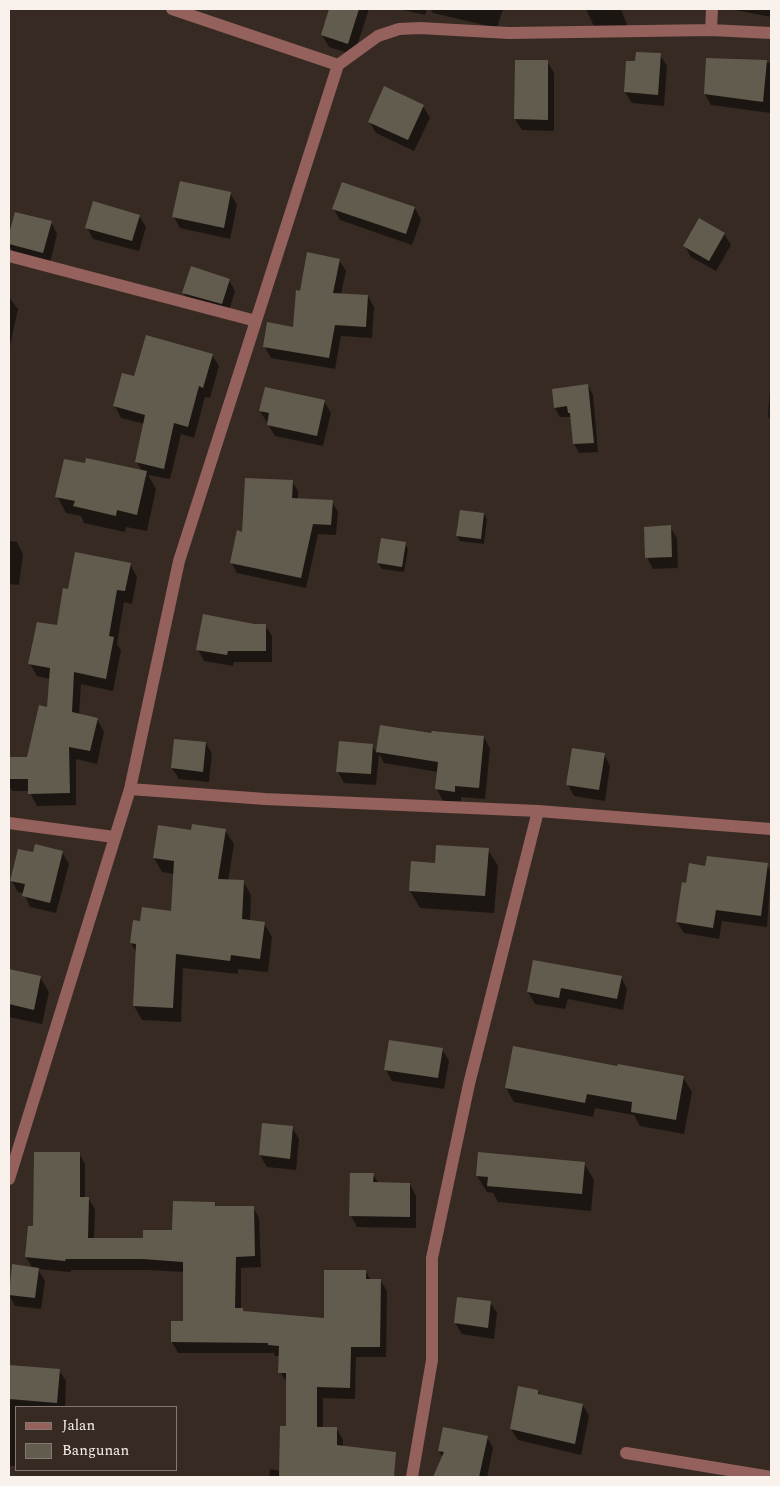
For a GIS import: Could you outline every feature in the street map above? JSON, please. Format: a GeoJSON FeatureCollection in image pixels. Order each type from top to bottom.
{"type":"FeatureCollection","features":[{"type":"Feature","properties":{"kind":"street"},"geometry":{"type":"LineString","coordinates":[[174,9],[338,65]]}},
{"type":"Feature","properties":{"kind":"street"},"geometry":{"type":"LineString","coordinates":[[711,30],[712,9]]}},
{"type":"Feature","properties":{"kind":"street"},"geometry":{"type":"LineString","coordinates":[[9,1179],[130,789],[179,561],[338,65],[378,36],[399,29],[420,28],[509,33],[711,30],[771,32]]}},
{"type":"Feature","properties":{"kind":"street"},"geometry":{"type":"LineString","coordinates":[[9,256],[256,321]]}},
{"type":"Feature","properties":{"kind":"street"},"geometry":{"type":"LineString","coordinates":[[130,789],[264,799],[538,811],[771,829]]}},
{"type":"Feature","properties":{"kind":"street"},"geometry":{"type":"LineString","coordinates":[[412,1477],[432,1360],[432,1258],[470,1084],[538,811]]}},
{"type":"Feature","properties":{"kind":"street"},"geometry":{"type":"LineString","coordinates":[[9,822],[114,837]]}},
{"type":"Feature","properties":{"kind":"street"},"geometry":{"type":"LineString","coordinates":[[626,1453],[771,1477]]}},
{"type":"Feature","properties":{"kind":"building"},"geometry":{"type":"Polygon","coordinates":[[[329,9],[359,9],[348,44],[321,35],[329,9]]]}},
{"type":"Feature","properties":{"kind":"building"},"geometry":{"type":"Polygon","coordinates":[[[636,52],[661,53],[658,95],[624,92],[626,61],[635,61],[636,52]]]}},
{"type":"Feature","properties":{"kind":"building"},"geometry":{"type":"Polygon","coordinates":[[[706,58],[767,60],[763,102],[704,94],[706,58]]]}},
{"type":"Feature","properties":{"kind":"building"},"geometry":{"type":"Polygon","coordinates":[[[515,60],[548,60],[548,120],[514,119],[515,60]]]}},
{"type":"Feature","properties":{"kind":"building"},"geometry":{"type":"Polygon","coordinates":[[[384,86],[424,105],[408,140],[368,122],[384,86]]]}},
{"type":"Feature","properties":{"kind":"building"},"geometry":{"type":"Polygon","coordinates":[[[180,181],[231,192],[224,228],[172,217],[180,181]]]}},
{"type":"Feature","properties":{"kind":"building"},"geometry":{"type":"Polygon","coordinates":[[[342,182],[415,207],[406,234],[332,209],[342,182]]]}},
{"type":"Feature","properties":{"kind":"building"},"geometry":{"type":"Polygon","coordinates":[[[93,201],[140,215],[132,241],[85,228],[93,201]]]}},
{"type":"Feature","properties":{"kind":"building"},"geometry":{"type":"Polygon","coordinates":[[[15,212],[52,221],[43,253],[9,244],[9,234],[15,212]]]}},
{"type":"Feature","properties":{"kind":"building"},"geometry":{"type":"Polygon","coordinates":[[[699,218],[725,233],[709,261],[683,246],[699,218]]]}},
{"type":"Feature","properties":{"kind":"building"},"geometry":{"type":"Polygon","coordinates":[[[307,252],[340,259],[333,293],[368,295],[366,327],[335,325],[329,358],[263,347],[267,322],[293,327],[296,290],[300,291],[307,252]]]}},
{"type":"Feature","properties":{"kind":"building"},"geometry":{"type":"Polygon","coordinates":[[[191,266],[230,279],[222,304],[182,293],[191,266]]]}},
{"type":"Feature","properties":{"kind":"building"},"geometry":{"type":"Polygon","coordinates":[[[146,335],[213,354],[203,388],[199,386],[188,427],[174,423],[164,469],[135,462],[145,415],[113,406],[122,373],[134,376],[146,335]]]}},
{"type":"Feature","properties":{"kind":"building"},"geometry":{"type":"Polygon","coordinates":[[[588,384],[594,443],[573,444],[570,413],[568,413],[567,406],[554,408],[552,389],[588,384]]]}},
{"type":"Feature","properties":{"kind":"building"},"geometry":{"type":"Polygon","coordinates":[[[265,387],[325,400],[317,436],[267,425],[269,413],[259,411],[265,387]]]}},
{"type":"Feature","properties":{"kind":"building"},"geometry":{"type":"Polygon","coordinates":[[[86,458],[147,471],[137,515],[117,510],[116,516],[73,506],[75,501],[55,497],[64,459],[85,463],[86,458]]]}},
{"type":"Feature","properties":{"kind":"building"},"geometry":{"type":"Polygon","coordinates":[[[245,478],[293,480],[292,498],[333,500],[331,525],[313,524],[301,578],[230,563],[237,530],[242,532],[245,478]]]}},
{"type":"Feature","properties":{"kind":"building"},"geometry":{"type":"Polygon","coordinates":[[[460,510],[484,513],[481,539],[456,536],[460,510]]]}},
{"type":"Feature","properties":{"kind":"building"},"geometry":{"type":"Polygon","coordinates":[[[671,525],[672,557],[645,558],[644,527],[671,525]]]}},
{"type":"Feature","properties":{"kind":"building"},"geometry":{"type":"Polygon","coordinates":[[[381,538],[406,542],[402,567],[377,563],[381,538]]]}},
{"type":"Feature","properties":{"kind":"building"},"geometry":{"type":"Polygon","coordinates":[[[75,552],[131,563],[125,591],[117,590],[109,636],[114,637],[106,679],[74,672],[72,712],[98,718],[90,751],[69,747],[70,793],[28,794],[28,779],[9,779],[9,757],[27,757],[39,705],[47,707],[50,668],[28,664],[37,622],[57,625],[63,588],[68,589],[75,552]]]}},
{"type":"Feature","properties":{"kind":"building"},"geometry":{"type":"Polygon","coordinates":[[[203,614],[254,624],[266,624],[266,651],[228,651],[227,655],[196,650],[203,614]]]}},
{"type":"Feature","properties":{"kind":"building"},"geometry":{"type":"Polygon","coordinates":[[[380,725],[431,733],[432,731],[484,736],[479,788],[455,786],[455,792],[435,789],[438,762],[376,752],[380,725]]]}},
{"type":"Feature","properties":{"kind":"building"},"geometry":{"type":"Polygon","coordinates":[[[174,739],[206,742],[203,772],[171,768],[174,739]]]}},
{"type":"Feature","properties":{"kind":"building"},"geometry":{"type":"Polygon","coordinates":[[[339,741],[373,744],[371,774],[336,772],[339,741]]]}},
{"type":"Feature","properties":{"kind":"building"},"geometry":{"type":"Polygon","coordinates":[[[572,748],[605,753],[599,790],[566,785],[572,748]]]}},
{"type":"Feature","properties":{"kind":"building"},"geometry":{"type":"Polygon","coordinates":[[[192,824],[226,829],[218,879],[244,880],[242,919],[265,922],[260,959],[231,955],[230,961],[176,954],[173,1008],[133,1006],[136,944],[130,943],[133,920],[140,921],[142,907],[171,911],[174,861],[153,858],[158,825],[191,830],[192,824]]]}},
{"type":"Feature","properties":{"kind":"building"},"geometry":{"type":"Polygon","coordinates":[[[35,844],[63,851],[50,903],[22,896],[25,884],[10,881],[18,849],[33,852],[35,844]]]}},
{"type":"Feature","properties":{"kind":"building"},"geometry":{"type":"Polygon","coordinates":[[[436,845],[489,848],[485,896],[409,891],[411,861],[435,863],[436,845]]]}},
{"type":"Feature","properties":{"kind":"building"},"geometry":{"type":"Polygon","coordinates":[[[707,856],[768,863],[761,916],[716,910],[713,928],[676,922],[682,882],[686,883],[689,863],[705,866],[707,856]]]}},
{"type":"Feature","properties":{"kind":"building"},"geometry":{"type":"Polygon","coordinates":[[[533,960],[622,976],[617,999],[561,988],[559,998],[527,992],[533,960]]]}},
{"type":"Feature","properties":{"kind":"building"},"geometry":{"type":"Polygon","coordinates":[[[9,969],[41,976],[34,1010],[9,1004],[9,969]]]}},
{"type":"Feature","properties":{"kind":"building"},"geometry":{"type":"Polygon","coordinates":[[[389,1040],[443,1048],[438,1078],[384,1070],[389,1040]]]}},
{"type":"Feature","properties":{"kind":"building"},"geometry":{"type":"Polygon","coordinates":[[[513,1046],[617,1066],[618,1064],[684,1076],[676,1120],[631,1112],[632,1102],[587,1094],[585,1103],[505,1088],[513,1046]]]}},
{"type":"Feature","properties":{"kind":"building"},"geometry":{"type":"Polygon","coordinates":[[[262,1123],[293,1126],[290,1159],[259,1155],[262,1123]]]}},
{"type":"Feature","properties":{"kind":"building"},"geometry":{"type":"Polygon","coordinates":[[[34,1152],[80,1152],[80,1197],[89,1197],[88,1238],[143,1238],[143,1230],[172,1230],[173,1201],[215,1202],[215,1206],[254,1206],[255,1256],[236,1257],[235,1308],[243,1308],[243,1311],[324,1318],[324,1270],[366,1270],[366,1279],[381,1279],[380,1347],[351,1347],[350,1388],[317,1387],[317,1427],[337,1427],[337,1445],[396,1452],[394,1477],[279,1477],[280,1426],[286,1426],[286,1373],[278,1373],[279,1346],[268,1345],[268,1343],[171,1342],[171,1321],[183,1321],[183,1262],[143,1259],[66,1259],[65,1261],[25,1257],[28,1226],[33,1226],[34,1152]]]}},
{"type":"Feature","properties":{"kind":"building"},"geometry":{"type":"Polygon","coordinates":[[[478,1152],[585,1162],[582,1194],[487,1186],[488,1177],[476,1176],[478,1152]]]}},
{"type":"Feature","properties":{"kind":"building"},"geometry":{"type":"Polygon","coordinates":[[[350,1173],[374,1173],[373,1182],[410,1183],[410,1217],[349,1216],[350,1173]]]}},
{"type":"Feature","properties":{"kind":"building"},"geometry":{"type":"Polygon","coordinates":[[[12,1264],[39,1268],[35,1298],[9,1295],[12,1264]]]}},
{"type":"Feature","properties":{"kind":"building"},"geometry":{"type":"Polygon","coordinates":[[[457,1297],[491,1301],[488,1328],[454,1323],[457,1297]]]}},
{"type":"Feature","properties":{"kind":"building"},"geometry":{"type":"Polygon","coordinates":[[[9,1365],[60,1369],[57,1403],[9,1399],[9,1365]]]}},
{"type":"Feature","properties":{"kind":"building"},"geometry":{"type":"Polygon","coordinates":[[[518,1386],[538,1390],[538,1394],[583,1404],[575,1444],[510,1429],[518,1386]]]}},
{"type":"Feature","properties":{"kind":"building"},"geometry":{"type":"Polygon","coordinates":[[[443,1427],[488,1436],[479,1477],[433,1477],[444,1452],[438,1451],[443,1427]]]}}]}
